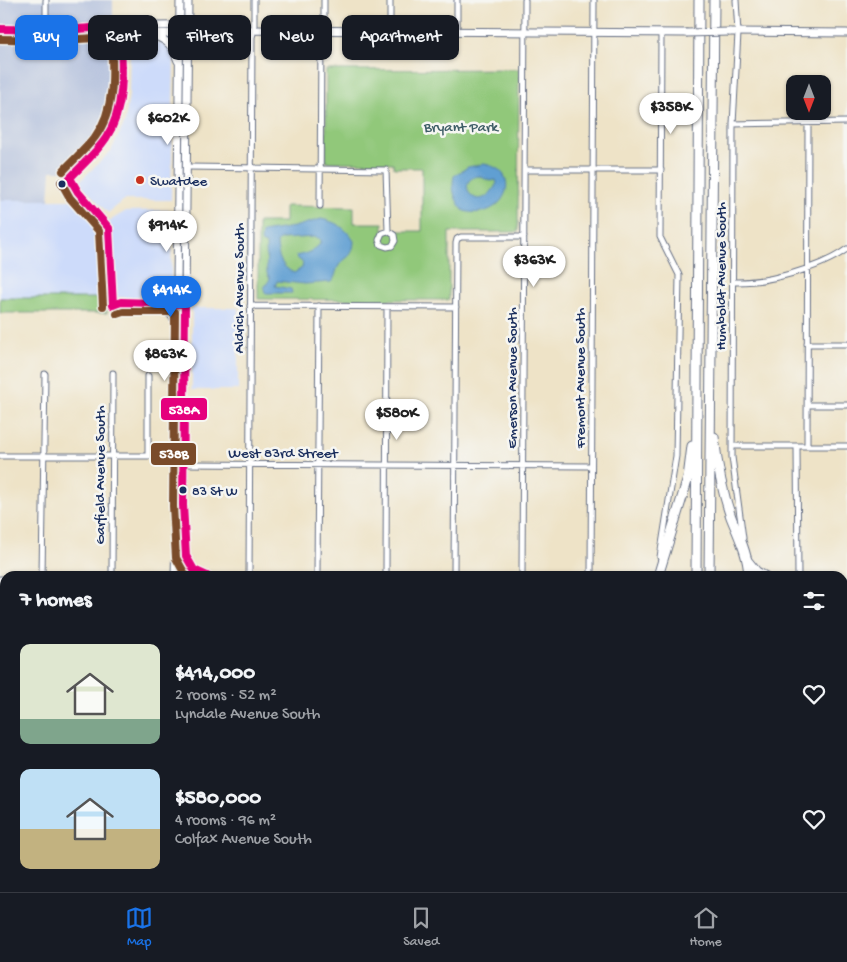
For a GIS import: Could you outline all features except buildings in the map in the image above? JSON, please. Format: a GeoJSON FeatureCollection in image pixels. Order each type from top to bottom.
{"type":"FeatureCollection","features":[{"type":"Feature","properties":{"kind":"highway"},"geometry":{"type":"LineString","coordinates":[[696,571],[699,0]]}},
{"type":"Feature","properties":{"kind":"highway"},"geometry":{"type":"LineString","coordinates":[[709,571],[714,0]]}},
{"type":"Feature","properties":{"kind":"highway"},"geometry":{"type":"LineString","coordinates":[[710,400],[721,480],[731,516],[747,556],[748,571]]}},
{"type":"Feature","properties":{"kind":"highway"},"geometry":{"type":"LineString","coordinates":[[658,571],[688,478],[696,422]]}},
{"type":"Feature","properties":{"kind":"main road"},"geometry":{"type":"LineString","coordinates":[[180,0],[180,15]]}},
{"type":"Feature","properties":{"kind":"main road"},"geometry":{"type":"LineString","coordinates":[[188,2],[194,15]]}},
{"type":"Feature","properties":{"kind":"main road"},"geometry":{"type":"LineString","coordinates":[[188,2],[189,15]]}},
{"type":"Feature","properties":{"kind":"main road"},"geometry":{"type":"LineString","coordinates":[[0,30],[15,30]]}},
{"type":"Feature","properties":{"kind":"main road"},"geometry":{"type":"LineString","coordinates":[[251,30],[261,30]]}},
{"type":"Feature","properties":{"kind":"main road"},"geometry":{"type":"LineString","coordinates":[[459,32],[847,33]]}},
{"type":"Feature","properties":{"kind":"main road"},"geometry":{"type":"LineString","coordinates":[[158,37],[167,40],[173,46],[180,64]]}},
{"type":"Feature","properties":{"kind":"main road"},"geometry":{"type":"LineString","coordinates":[[70,178],[105,141],[116,118],[120,94],[121,60]]}},
{"type":"Feature","properties":{"kind":"main road"},"geometry":{"type":"LineString","coordinates":[[175,571],[178,456],[177,327],[181,304],[177,281],[180,60]]}},
{"type":"Feature","properties":{"kind":"main road"},"geometry":{"type":"LineString","coordinates":[[187,571],[181,304],[188,167],[189,60]]}},
{"type":"Feature","properties":{"kind":"main road"},"geometry":{"type":"LineString","coordinates":[[186,556],[196,571]]}},
{"type":"Feature","properties":{"kind":"main road"},"geometry":{"type":"LineString","coordinates":[[747,556],[756,571]]}},
{"type":"Feature","properties":{"kind":"street"},"geometry":{"type":"LineString","coordinates":[[46,0],[46,15]]}},
{"type":"Feature","properties":{"kind":"street","name":"Aldrich Avenue South"},"geometry":{"type":"LineString","coordinates":[[249,571],[252,36],[254,30],[254,0]]}},
{"type":"Feature","properties":{"kind":"street"},"geometry":{"type":"LineString","coordinates":[[323,15],[324,0]]}},
{"type":"Feature","properties":{"kind":"street"},"geometry":{"type":"LineString","coordinates":[[390,0],[390,15]]}},
{"type":"Feature","properties":{"kind":"street"},"geometry":{"type":"LineString","coordinates":[[457,0],[457,15]]}},
{"type":"Feature","properties":{"kind":"street","name":"Emerson Avenue South"},"geometry":{"type":"LineString","coordinates":[[522,571],[525,0]]}},
{"type":"Feature","properties":{"kind":"street","name":"Fremont Avenue South"},"geometry":{"type":"LineString","coordinates":[[591,571],[594,0]]}},
{"type":"Feature","properties":{"kind":"street","name":"Humboldt Avenue South"},"geometry":{"type":"LineString","coordinates":[[736,0],[738,33],[733,124],[732,446],[734,479],[747,556]]}},
{"type":"Feature","properties":{"kind":"street"},"geometry":{"type":"LineString","coordinates":[[658,571],[676,456],[679,275],[660,237],[661,33]]}},
{"type":"Feature","properties":{"kind":"street"},"geometry":{"type":"LineString","coordinates":[[320,206],[322,60]]}},
{"type":"Feature","properties":{"kind":"street"},"geometry":{"type":"LineString","coordinates":[[733,124],[847,122]]}},
{"type":"Feature","properties":{"kind":"street"},"geometry":{"type":"LineString","coordinates":[[807,446],[808,124]]}},
{"type":"Feature","properties":{"kind":"street"},"geometry":{"type":"LineString","coordinates":[[188,167],[386,170],[388,231]]}},
{"type":"Feature","properties":{"kind":"street"},"geometry":{"type":"LineString","coordinates":[[524,170],[661,170]]}},
{"type":"Feature","properties":{"kind":"street"},"geometry":{"type":"LineString","coordinates":[[70,178],[73,185],[104,218],[109,228],[113,305]]}},
{"type":"Feature","properties":{"kind":"street"},"geometry":{"type":"LineString","coordinates":[[454,571],[457,239],[524,237]]}},
{"type":"Feature","properties":{"kind":"street"},"geometry":{"type":"LineString","coordinates":[[733,282],[768,279],[832,258],[847,249]]}},
{"type":"Feature","properties":{"kind":"street"},"geometry":{"type":"LineString","coordinates":[[159,302],[170,296],[177,281]]}},
{"type":"Feature","properties":{"kind":"street"},"geometry":{"type":"LineString","coordinates":[[113,305],[121,302],[181,304]]}},
{"type":"Feature","properties":{"kind":"street"},"geometry":{"type":"LineString","coordinates":[[113,305],[122,308],[173,308],[181,304]]}},
{"type":"Feature","properties":{"kind":"street"},"geometry":{"type":"LineString","coordinates":[[250,306],[456,307]]}},
{"type":"Feature","properties":{"kind":"street"},"geometry":{"type":"LineString","coordinates":[[317,571],[319,306]]}},
{"type":"Feature","properties":{"kind":"street"},"geometry":{"type":"LineString","coordinates":[[386,571],[387,306]]}},
{"type":"Feature","properties":{"kind":"street"},"geometry":{"type":"LineString","coordinates":[[155,308],[170,315],[177,327]]}},
{"type":"Feature","properties":{"kind":"street"},"geometry":{"type":"LineString","coordinates":[[807,344],[847,344]]}},
{"type":"Feature","properties":{"kind":"street","name":"Garfield Avenue South"},"geometry":{"type":"LineString","coordinates":[[112,571],[113,373]]}},
{"type":"Feature","properties":{"kind":"street"},"geometry":{"type":"LineString","coordinates":[[42,571],[45,374]]}},
{"type":"Feature","properties":{"kind":"street"},"geometry":{"type":"LineString","coordinates":[[148,376],[148,456]]}},
{"type":"Feature","properties":{"kind":"street"},"geometry":{"type":"LineString","coordinates":[[807,405],[847,405]]}},
{"type":"Feature","properties":{"kind":"street"},"geometry":{"type":"LineString","coordinates":[[732,446],[847,446]]}},
{"type":"Feature","properties":{"kind":"street"},"geometry":{"type":"LineString","coordinates":[[797,446],[798,571]]}},
{"type":"Feature","properties":{"kind":"street"},"geometry":{"type":"LineString","coordinates":[[0,456],[178,456]]}},
{"type":"Feature","properties":{"kind":"street","name":"West 83rd Street"},"geometry":{"type":"LineString","coordinates":[[184,464],[591,466]]}},
{"type":"Feature","properties":{"kind":"shaded area"},"geometry":{"type":"Polygon","coordinates":[[[0,0],[113,0],[113,15],[88,15],[88,60],[113,60],[111,115],[103,135],[70,171],[51,171],[49,200],[0,200],[0,0]]]}},
{"type":"Feature","properties":{"kind":"shaded area"},"geometry":{"type":"Polygon","coordinates":[[[158,42],[168,48],[168,60],[174,60],[171,200],[124,200],[108,213],[79,182],[111,151],[125,122],[129,95],[130,60],[158,60],[158,42]]]}},
{"type":"Feature","properties":{"kind":"shaded area"},"geometry":{"type":"Polygon","coordinates":[[[0,200],[78,200],[101,226],[126,211],[172,210],[171,287],[160,297],[0,299],[0,200]]]}},
{"type":"Feature","properties":{"kind":"shaded area"},"geometry":{"type":"Polygon","coordinates":[[[192,308],[238,308],[238,390],[192,390],[192,308]]]}},
{"type":"Feature","properties":{"kind":"green space","name":"Bryant Park"},"geometry":{"type":"Polygon","coordinates":[[[519,69],[518,232],[449,232],[449,300],[258,299],[258,222],[285,222],[285,206],[354,207],[354,223],[383,223],[383,231],[422,231],[422,168],[394,168],[393,163],[326,162],[326,70],[519,69]]]}},
{"type":"Feature","properties":{"kind":"green space"},"geometry":{"type":"Polygon","coordinates":[[[0,298],[107,298],[107,313],[0,313],[0,298]]]}},
{"type":"Feature","properties":{"kind":"water"},"geometry":{"type":"Polygon","coordinates":[[[484,164],[497,168],[504,176],[507,185],[505,194],[499,203],[490,209],[478,212],[464,211],[454,195],[453,181],[454,176],[468,167],[484,164]],[[479,176],[471,179],[468,184],[468,190],[476,198],[482,198],[490,194],[497,183],[496,180],[490,181],[479,176]]]}},
{"type":"Feature","properties":{"kind":"water"},"geometry":{"type":"Polygon","coordinates":[[[321,219],[336,224],[344,229],[354,241],[352,252],[340,264],[331,282],[305,284],[277,281],[275,286],[291,289],[292,293],[265,293],[264,288],[270,279],[267,273],[266,244],[261,242],[262,232],[294,227],[321,219]],[[315,237],[281,239],[277,242],[279,256],[286,268],[294,273],[302,268],[303,263],[295,256],[314,249],[320,244],[320,239],[315,237]]]}},
{"type":"Feature","properties":{"kind":"transit line","name":"538A"},"geometry":{"type":"LineString","coordinates":[[0,29],[63,30],[120,26],[122,84],[113,126],[93,154],[70,178]]}},
{"type":"Feature","properties":{"kind":"transit line","name":"538B"},"geometry":{"type":"LineString","coordinates":[[0,39],[63,40],[111,37],[112,89],[107,114],[95,137],[63,171]]}},
{"type":"Feature","properties":{"kind":"transit line","name":"538A"},"geometry":{"type":"LineString","coordinates":[[70,178],[78,192],[109,228],[113,305]]}},
{"type":"Feature","properties":{"kind":"transit line","name":"538B"},"geometry":{"type":"LineString","coordinates":[[61,182],[70,198],[99,231],[103,306]]}},
{"type":"Feature","properties":{"kind":"transit line","name":"538A"},"geometry":{"type":"LineString","coordinates":[[113,305],[121,302],[185,304],[183,505],[186,556],[196,571]]}},
{"type":"Feature","properties":{"kind":"transit line","name":"538B"},"geometry":{"type":"LineString","coordinates":[[117,314],[123,312],[175,312],[173,506],[176,558],[183,571]]}},
{"type":"Feature","properties":{"kind":"place","name":"Swatdee"},"geometry":{"type":"Point","coordinates":[140,180]}},
{"type":"Feature","properties":{"kind":"place","name":"83 St W"},"geometry":{"type":"Point","coordinates":[183,490]}}]}
